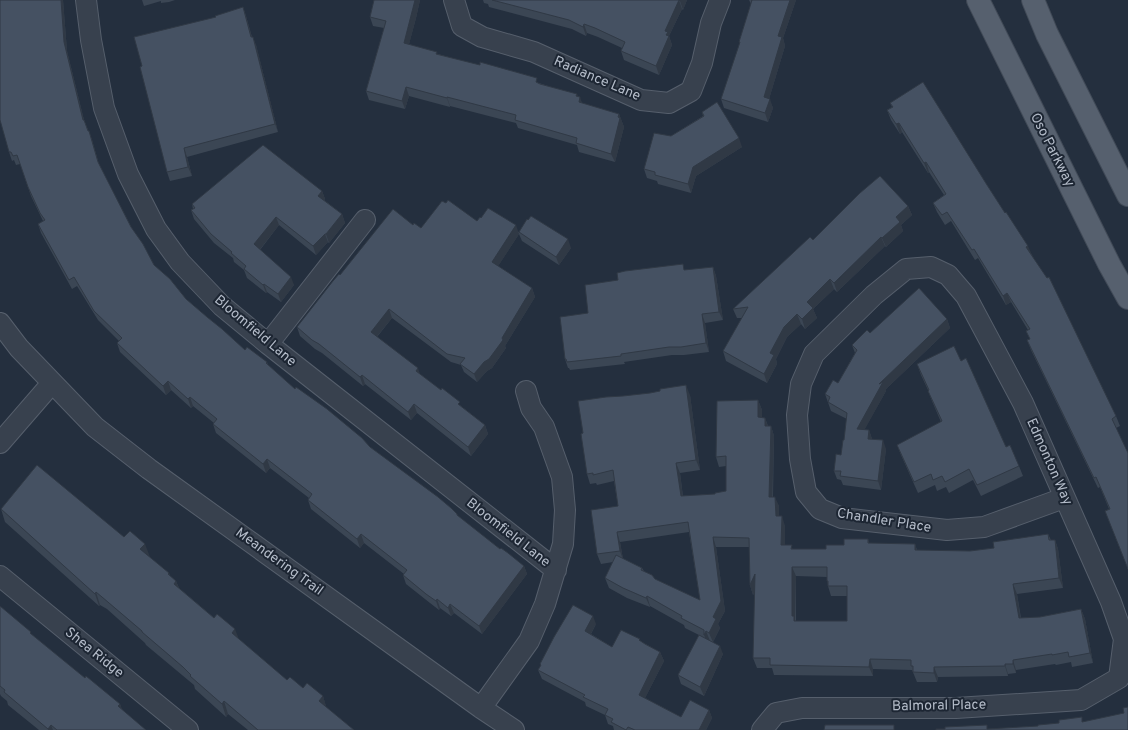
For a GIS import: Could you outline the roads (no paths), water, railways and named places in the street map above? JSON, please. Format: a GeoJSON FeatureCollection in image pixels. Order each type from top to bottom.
{"type":"FeatureCollection","features":[{"type":"Feature","properties":{"kind":"main road","name":"Oso Parkway"},"geometry":{"type":"LineString","coordinates":[[978,0],[1106,257],[1128,298]]}},
{"type":"Feature","properties":{"kind":"main road"},"geometry":{"type":"LineString","coordinates":[[1033,0],[1047,34],[1128,196]]}},
{"type":"Feature","properties":{"kind":"street","name":"Bloomfield Lane"},"geometry":{"type":"LineString","coordinates":[[86,0],[91,40],[104,108],[128,174],[156,229],[180,262],[217,300],[268,344],[556,570]]}},
{"type":"Feature","properties":{"kind":"street","name":"Radiance Lane"},"geometry":{"type":"LineString","coordinates":[[454,0],[462,26],[482,37],[534,52],[641,100],[669,103],[691,91],[702,62],[711,24],[720,0]]}},
{"type":"Feature","properties":{"kind":"street"},"geometry":{"type":"LineString","coordinates":[[268,344],[365,220]]}},
{"type":"Feature","properties":{"kind":"street","name":"Chandler Place"},"geometry":{"type":"LineString","coordinates":[[931,268],[906,269],[874,295],[814,354],[801,384],[796,415],[800,459],[806,492],[820,509],[842,518],[947,530],[984,527],[1064,498]]}},
{"type":"Feature","properties":{"kind":"street","name":"Edmonton Way"},"geometry":{"type":"LineString","coordinates":[[931,268],[948,275],[966,296],[1023,403],[1111,602],[1124,639],[1119,678]]}},
{"type":"Feature","properties":{"kind":"street","name":"Meandering Trail"},"geometry":{"type":"LineString","coordinates":[[0,323],[19,348],[52,384],[96,427],[149,469],[481,708],[514,730]]}},
{"type":"Feature","properties":{"kind":"street"},"geometry":{"type":"LineString","coordinates":[[0,443],[52,384]]}},
{"type":"Feature","properties":{"kind":"street"},"geometry":{"type":"LineString","coordinates":[[481,708],[529,641],[545,604],[563,544],[565,510],[562,477],[544,427],[531,408],[526,391]]}},
{"type":"Feature","properties":{"kind":"street","name":"Shea Ridge"},"geometry":{"type":"LineString","coordinates":[[0,576],[188,730]]}},
{"type":"Feature","properties":{"kind":"street","name":"Balmoral Place"},"geometry":{"type":"LineString","coordinates":[[762,730],[776,712],[802,708],[956,708],[1081,700],[1119,678]]}}]}
